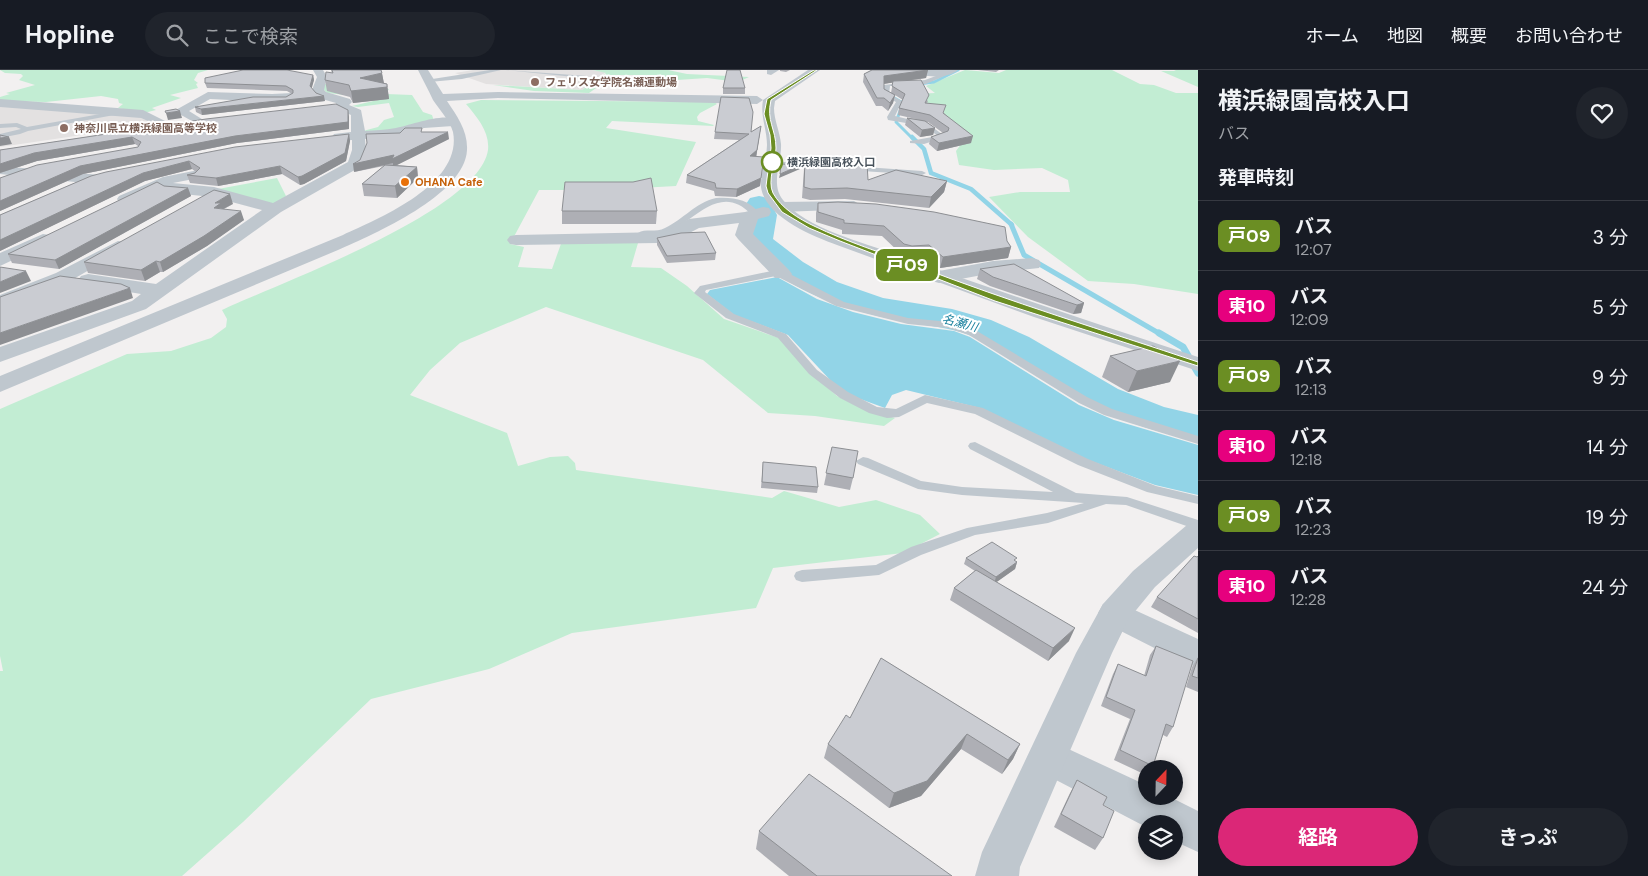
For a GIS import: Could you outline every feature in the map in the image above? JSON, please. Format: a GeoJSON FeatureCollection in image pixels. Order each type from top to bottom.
{"type":"FeatureCollection","features":[{"type":"Feature","properties":{"kind":"street"},"geometry":{"type":"LineString","coordinates":[[318,70],[322,77],[318,90],[324,95]]}},
{"type":"Feature","properties":{"kind":"street"},"geometry":{"type":"LineString","coordinates":[[0,385],[332,246],[404,211],[444,180],[455,166],[461,152],[462,142],[453,122],[423,70]]}},
{"type":"Feature","properties":{"kind":"street"},"geometry":{"type":"LineString","coordinates":[[438,98],[498,95],[769,100],[815,70]]}},
{"type":"Feature","properties":{"kind":"street"},"geometry":{"type":"LineString","coordinates":[[916,70],[950,72]]}},
{"type":"Feature","properties":{"kind":"street"},"geometry":{"type":"LineString","coordinates":[[142,130],[204,120],[180,111],[208,95],[272,98],[324,95],[346,102],[339,113]]}},
{"type":"Feature","properties":{"kind":"street"},"geometry":{"type":"LineString","coordinates":[[769,100],[766,114],[773,141],[769,186],[771,193],[768,212],[744,235],[782,274]]}},
{"type":"Feature","properties":{"kind":"street"},"geometry":{"type":"LineString","coordinates":[[0,103],[143,114],[169,126]]}},
{"type":"Feature","properties":{"kind":"street"},"geometry":{"type":"LineString","coordinates":[[0,354],[139,305],[275,209],[355,164],[358,134],[357,113],[292,110]]}},
{"type":"Feature","properties":{"kind":"street"},"geometry":{"type":"LineString","coordinates":[[328,138],[399,132],[423,124],[453,122]]}},
{"type":"Feature","properties":{"kind":"street"},"geometry":{"type":"LineString","coordinates":[[340,153],[358,134]]}},
{"type":"Feature","properties":{"kind":"street"},"geometry":{"type":"LineString","coordinates":[[0,180],[21,172],[66,162]]}},
{"type":"Feature","properties":{"kind":"street"},"geometry":{"type":"LineString","coordinates":[[107,208],[151,186],[236,167]]}},
{"type":"Feature","properties":{"kind":"street"},"geometry":{"type":"LineString","coordinates":[[0,170],[214,192],[275,209]]}},
{"type":"Feature","properties":{"kind":"street"},"geometry":{"type":"LineString","coordinates":[[62,191],[88,179],[126,170]]}},
{"type":"Feature","properties":{"kind":"street"},"geometry":{"type":"LineString","coordinates":[[303,176],[342,171]]}},
{"type":"Feature","properties":{"kind":"street"},"geometry":{"type":"LineString","coordinates":[[189,206],[214,192]]}},
{"type":"Feature","properties":{"kind":"street"},"geometry":{"type":"LineString","coordinates":[[516,240],[658,238],[668,237],[695,223],[726,221],[768,212],[867,207]]}},
{"type":"Feature","properties":{"kind":"street"},"geometry":{"type":"LineString","coordinates":[[768,212],[796,219],[834,236],[997,299],[1193,362]]}},
{"type":"Feature","properties":{"kind":"street"},"geometry":{"type":"LineString","coordinates":[[0,260],[53,234]]}},
{"type":"Feature","properties":{"kind":"street"},"geometry":{"type":"LineString","coordinates":[[0,302],[63,277],[130,239]]}},
{"type":"Feature","properties":{"kind":"street"},"geometry":{"type":"LineString","coordinates":[[939,277],[993,267],[1032,264]]}},
{"type":"Feature","properties":{"kind":"street"},"geometry":{"type":"LineString","coordinates":[[15,271],[161,290]]}},
{"type":"Feature","properties":{"kind":"street"},"geometry":{"type":"LineString","coordinates":[[997,876],[998,867],[1049,757],[1094,653],[1115,613],[1144,579],[1198,532]]}},
{"type":"Feature","properties":{"kind":"street"},"geometry":{"type":"LineString","coordinates":[[1115,613],[1198,654]]}},
{"type":"Feature","properties":{"kind":"street"},"geometry":{"type":"LineString","coordinates":[[1049,757],[1198,832]]}},
{"type":"Feature","properties":{"kind":"lane"},"geometry":{"type":"LineString","coordinates":[[429,80],[462,77],[498,70]]}},
{"type":"Feature","properties":{"kind":"lane"},"geometry":{"type":"LineString","coordinates":[[508,70],[584,76]]}},
{"type":"Feature","properties":{"kind":"lane"},"geometry":{"type":"LineString","coordinates":[[913,142],[924,142],[943,137],[926,125],[890,118],[899,100],[886,95],[887,85],[926,82],[950,72]]}},
{"type":"Feature","properties":{"kind":"lane"},"geometry":{"type":"LineString","coordinates":[[888,90],[908,90]]}},
{"type":"Feature","properties":{"kind":"lane"},"geometry":{"type":"LineString","coordinates":[[1,123],[26,128],[123,112]]}},
{"type":"Feature","properties":{"kind":"lane"},"geometry":{"type":"LineString","coordinates":[[1,123],[21,119]]}},
{"type":"Feature","properties":{"kind":"lane"},"geometry":{"type":"LineString","coordinates":[[35,119],[56,122]]}},
{"type":"Feature","properties":{"kind":"lane"},"geometry":{"type":"LineString","coordinates":[[0,136],[18,133],[26,128],[72,121]]}},
{"type":"Feature","properties":{"kind":"lane"},"geometry":{"type":"LineString","coordinates":[[772,163],[830,167]]}},
{"type":"Feature","properties":{"kind":"lane"},"geometry":{"type":"LineString","coordinates":[[839,168],[922,173]]}},
{"type":"Feature","properties":{"kind":"lane"},"geometry":{"type":"LineString","coordinates":[[574,234],[657,233],[666,231],[702,204],[721,200],[746,203],[768,212]]}},
{"type":"Feature","properties":{"kind":"lane"},"geometry":{"type":"LineString","coordinates":[[1198,440],[1108,412],[1083,400],[973,332],[950,325],[908,321],[840,304],[782,274],[776,273],[703,288],[699,294],[730,316],[782,336],[819,377],[844,396],[873,410],[888,414],[899,413],[925,400],[979,411],[1083,462],[1152,489],[1198,500]]}},
{"type":"Feature","properties":{"kind":"lane"},"geometry":{"type":"LineString","coordinates":[[975,446],[1076,498]]}},
{"type":"Feature","properties":{"kind":"lane"},"geometry":{"type":"LineString","coordinates":[[863,461],[918,485],[962,491],[1110,500],[1142,505],[1198,525]]}},
{"type":"Feature","properties":{"kind":"lane"},"geometry":{"type":"LineString","coordinates":[[802,576],[879,570],[916,551],[972,531],[1048,518],[1110,500]]}},
{"type":"Feature","properties":{"kind":"shaded area","name":"フェリス女学院名瀬運動場"},"geometry":{"type":"Polygon","coordinates":[[[473,70],[592,70],[606,72],[582,90],[486,84],[455,73],[473,70]]]}},
{"type":"Feature","properties":{"kind":"shaded area","name":"神奈川県立横浜緑園高等学校"},"geometry":{"type":"Polygon","coordinates":[[[0,105],[131,114],[157,124],[0,147],[0,105]]]}},
{"type":"Feature","properties":{"kind":"green space"},"geometry":{"type":"Polygon","coordinates":[[[0,70],[208,70],[198,73],[194,80],[198,83],[196,84],[198,88],[170,95],[181,98],[152,108],[156,110],[144,113],[118,108],[123,104],[119,103],[118,99],[101,96],[46,102],[0,101],[0,97],[10,94],[6,93],[35,85],[19,80],[23,76],[21,74],[5,73],[0,70]]]}},
{"type":"Feature","properties":{"kind":"green space"},"geometry":{"type":"Polygon","coordinates":[[[593,70],[668,70],[687,74],[749,77],[738,82],[707,78],[677,80],[638,75],[615,75],[589,93],[534,91],[493,85],[582,90],[606,73],[593,70]]]}},
{"type":"Feature","properties":{"kind":"green space"},"geometry":{"type":"Polygon","coordinates":[[[965,70],[999,73],[1006,70],[1112,70],[1140,84],[1154,85],[1176,93],[1198,93],[1198,294],[1134,284],[1088,281],[1028,237],[989,197],[1020,192],[1070,192],[1068,180],[1042,168],[994,170],[959,165],[956,151],[964,140],[944,121],[944,109],[904,106],[913,94],[935,93],[926,86],[965,70]]]}},
{"type":"Feature","properties":{"kind":"green space"},"geometry":{"type":"Polygon","coordinates":[[[1174,70],[1198,70],[1198,87],[1161,71],[1176,71],[1174,70]]]}},
{"type":"Feature","properties":{"kind":"green space"},"geometry":{"type":"Polygon","coordinates":[[[349,83],[389,89],[386,94],[412,95],[423,112],[432,115],[434,121],[401,129],[365,132],[363,131],[378,127],[384,120],[394,117],[389,103],[352,106],[382,99],[327,93],[322,88],[325,84],[349,83]]]}},
{"type":"Feature","properties":{"kind":"green space"},"geometry":{"type":"Polygon","coordinates":[[[481,100],[714,102],[717,104],[700,113],[697,117],[698,121],[713,126],[612,121],[606,128],[696,142],[676,186],[603,190],[539,190],[510,244],[524,247],[518,267],[552,269],[562,241],[638,243],[631,267],[661,268],[687,286],[724,319],[779,338],[812,374],[837,396],[863,409],[895,418],[884,426],[815,416],[768,413],[703,360],[546,307],[460,343],[430,370],[410,395],[507,433],[518,466],[550,457],[568,456],[575,463],[576,470],[772,498],[784,491],[839,507],[876,500],[920,515],[940,534],[903,553],[773,568],[756,608],[572,633],[489,669],[371,699],[243,822],[182,876],[0,876],[0,671],[3,671],[0,656],[0,409],[127,354],[171,351],[211,338],[226,327],[227,319],[222,310],[372,243],[414,221],[450,198],[476,174],[488,150],[485,131],[466,104],[481,100]]]}},
{"type":"Feature","properties":{"kind":"green space"},"geometry":{"type":"Polygon","coordinates":[[[277,178],[286,196],[274,205],[218,189],[277,178]]]}},
{"type":"Feature","properties":{"kind":"water"},"geometry":{"type":"Polygon","coordinates":[[[777,277],[817,299],[853,312],[901,324],[954,331],[970,337],[1079,405],[1114,420],[1198,445],[1198,495],[1155,485],[1083,458],[980,408],[906,390],[892,395],[885,408],[852,396],[832,382],[788,335],[734,315],[707,294],[710,290],[777,277]]]}},
{"type":"Feature","properties":{"kind":"building"},"geometry":{"type":"Polygon","coordinates":[[[243,70],[287,70],[313,75],[310,86],[316,93],[324,96],[201,109],[195,107],[253,97],[286,97],[293,93],[293,90],[286,86],[205,83],[205,78],[243,70]]]}},
{"type":"Feature","properties":{"kind":"building"},"geometry":{"type":"Polygon","coordinates":[[[332,70],[381,70],[382,73],[360,78],[387,84],[387,87],[351,91],[349,85],[325,80],[326,72],[333,73],[332,70]]]}},
{"type":"Feature","properties":{"kind":"building"},"geometry":{"type":"Polygon","coordinates":[[[727,70],[740,70],[745,88],[723,88],[727,70]]]}},
{"type":"Feature","properties":{"kind":"building"},"geometry":{"type":"Polygon","coordinates":[[[872,70],[928,70],[884,76],[884,89],[895,95],[890,103],[884,98],[877,98],[864,74],[872,70]]]}},
{"type":"Feature","properties":{"kind":"building"},"geometry":{"type":"Polygon","coordinates":[[[921,80],[929,95],[925,103],[946,105],[943,113],[973,136],[939,143],[931,137],[948,131],[949,128],[930,115],[899,108],[905,94],[892,86],[893,81],[921,80]]]}},
{"type":"Feature","properties":{"kind":"building"},"geometry":{"type":"Polygon","coordinates":[[[721,97],[749,98],[753,112],[751,132],[761,126],[757,150],[750,156],[764,157],[761,178],[737,189],[716,188],[715,183],[687,175],[749,134],[715,132],[721,97]]]}},
{"type":"Feature","properties":{"kind":"building"},"geometry":{"type":"Polygon","coordinates":[[[336,104],[348,110],[348,122],[235,136],[80,166],[0,201],[0,178],[37,165],[138,147],[141,142],[132,137],[34,153],[0,164],[0,150],[206,119],[336,104]]]}},
{"type":"Feature","properties":{"kind":"building"},"geometry":{"type":"Polygon","coordinates":[[[176,109],[180,111],[166,113],[165,111],[176,109]]]}},
{"type":"Feature","properties":{"kind":"building"},"geometry":{"type":"Polygon","coordinates":[[[907,118],[925,121],[935,128],[922,130],[907,118]]]}},
{"type":"Feature","properties":{"kind":"building"},"geometry":{"type":"Polygon","coordinates":[[[405,128],[422,128],[421,132],[448,132],[392,159],[394,155],[353,164],[360,160],[367,143],[366,134],[400,133],[405,128]]]}},
{"type":"Feature","properties":{"kind":"building"},"geometry":{"type":"Polygon","coordinates":[[[349,134],[345,153],[302,176],[298,177],[280,166],[216,178],[187,175],[195,173],[200,168],[189,161],[143,173],[0,240],[0,215],[91,176],[235,147],[349,134]]]}},
{"type":"Feature","properties":{"kind":"building"},"geometry":{"type":"Polygon","coordinates":[[[805,159],[867,163],[868,180],[896,170],[947,181],[931,197],[847,188],[811,189],[804,187],[805,159]]]}},
{"type":"Feature","properties":{"kind":"building"},"geometry":{"type":"Polygon","coordinates":[[[781,164],[801,165],[780,174],[781,164]]]}},
{"type":"Feature","properties":{"kind":"building"},"geometry":{"type":"Polygon","coordinates":[[[385,165],[417,167],[395,186],[362,184],[385,165]]]}},
{"type":"Feature","properties":{"kind":"building"},"geometry":{"type":"Polygon","coordinates":[[[651,178],[657,211],[562,211],[565,182],[633,182],[651,178]]]}},
{"type":"Feature","properties":{"kind":"building"},"geometry":{"type":"Polygon","coordinates":[[[157,182],[164,186],[188,188],[55,260],[8,254],[157,182]]]}},
{"type":"Feature","properties":{"kind":"building"},"geometry":{"type":"Polygon","coordinates":[[[214,190],[230,194],[215,203],[221,203],[214,208],[241,211],[160,262],[156,261],[141,270],[84,262],[214,190]]]}},
{"type":"Feature","properties":{"kind":"building"},"geometry":{"type":"Polygon","coordinates":[[[818,203],[876,204],[934,212],[1005,227],[1007,241],[1011,247],[943,257],[929,245],[912,246],[904,244],[884,226],[844,223],[844,220],[818,212],[818,203]]]}},
{"type":"Feature","properties":{"kind":"building"},"geometry":{"type":"Polygon","coordinates":[[[705,232],[716,253],[667,256],[657,238],[681,233],[705,232]]]}},
{"type":"Feature","properties":{"kind":"building"},"geometry":{"type":"Polygon","coordinates":[[[1014,264],[1084,303],[1077,305],[993,277],[980,269],[1014,264]]]}},
{"type":"Feature","properties":{"kind":"building"},"geometry":{"type":"Polygon","coordinates":[[[0,267],[26,271],[0,282],[0,267]]]}},
{"type":"Feature","properties":{"kind":"building"},"geometry":{"type":"Polygon","coordinates":[[[60,276],[121,284],[130,288],[0,333],[0,297],[60,276]]]}},
{"type":"Feature","properties":{"kind":"building"},"geometry":{"type":"Polygon","coordinates":[[[1153,346],[1180,361],[1137,371],[1110,356],[1153,346]]]}},
{"type":"Feature","properties":{"kind":"building"},"geometry":{"type":"Polygon","coordinates":[[[832,447],[858,451],[853,478],[826,473],[832,447]]]}},
{"type":"Feature","properties":{"kind":"building"},"geometry":{"type":"Polygon","coordinates":[[[763,462],[816,467],[818,487],[762,482],[763,462]]]}},
{"type":"Feature","properties":{"kind":"building"},"geometry":{"type":"Polygon","coordinates":[[[992,542],[1017,558],[1014,560],[1017,562],[996,577],[966,558],[992,542]]]}},
{"type":"Feature","properties":{"kind":"building"},"geometry":{"type":"Polygon","coordinates":[[[1194,556],[1198,556],[1198,619],[1157,597],[1194,556]]]}},
{"type":"Feature","properties":{"kind":"building"},"geometry":{"type":"Polygon","coordinates":[[[976,570],[1075,628],[1053,648],[954,588],[976,570]]]}},
{"type":"Feature","properties":{"kind":"building"},"geometry":{"type":"Polygon","coordinates":[[[1156,646],[1193,661],[1173,727],[1166,724],[1155,760],[1141,760],[1120,750],[1135,710],[1106,697],[1118,664],[1146,676],[1156,646]]]}},
{"type":"Feature","properties":{"kind":"building"},"geometry":{"type":"Polygon","coordinates":[[[881,658],[1020,744],[1008,760],[967,734],[927,781],[894,793],[828,744],[846,715],[850,718],[881,658]]]}},
{"type":"Feature","properties":{"kind":"building"},"geometry":{"type":"Polygon","coordinates":[[[1198,658],[1198,678],[1192,676],[1198,658]]]}},
{"type":"Feature","properties":{"kind":"building"},"geometry":{"type":"Polygon","coordinates":[[[809,774],[952,876],[817,876],[759,831],[809,774]]]}},
{"type":"Feature","properties":{"kind":"building"},"geometry":{"type":"Polygon","coordinates":[[[1077,780],[1107,797],[1103,805],[1114,811],[1103,838],[1061,814],[1077,780]]]}},
{"type":"Feature","properties":{"kind":"waterway"},"geometry":{"type":"LineString","coordinates":[[919,84],[934,82],[958,70]]}},
{"type":"Feature","properties":{"kind":"waterway"},"geometry":{"type":"LineString","coordinates":[[891,96],[903,103],[896,122],[913,139]]}},
{"type":"Feature","properties":{"kind":"waterway"},"geometry":{"type":"LineString","coordinates":[[912,137],[924,149],[931,173],[971,189],[1011,224]]}},
{"type":"Feature","properties":{"kind":"waterway","name":"名瀬川"},"geometry":{"type":"LineString","coordinates":[[759,204],[763,215],[758,241],[792,269],[826,288],[843,296],[883,308],[952,320],[979,327],[1016,345],[1075,382],[1104,397],[1150,416],[1198,428]]}},
{"type":"Feature","properties":{"kind":"waterway"},"geometry":{"type":"LineString","coordinates":[[1011,224],[1024,255],[1162,335]]}},
{"type":"Feature","properties":{"kind":"waterway"},"geometry":{"type":"LineString","coordinates":[[1159,333],[1183,347],[1198,373]]}},
{"type":"Feature","properties":{"kind":"bus line","name":"戸09"},"geometry":{"type":"LineString","coordinates":[[815,70],[769,100],[766,114],[773,135],[774,148],[769,186],[777,203],[784,210],[796,219],[842,240],[997,299],[1198,364]]}},
{"type":"Feature","properties":{"kind":"place","name":"フェリス女学院名瀬運動場"},"geometry":{"type":"Point","coordinates":[535,82]}},
{"type":"Feature","properties":{"kind":"place","name":"神奈川県立横浜緑園高等学校"},"geometry":{"type":"Point","coordinates":[64,128]}},
{"type":"Feature","properties":{"kind":"place","name":"横浜緑園高校入口"},"geometry":{"type":"Point","coordinates":[772,162]}},
{"type":"Feature","properties":{"kind":"place","name":"OHANA Cafe"},"geometry":{"type":"Point","coordinates":[405,182]}}]}
